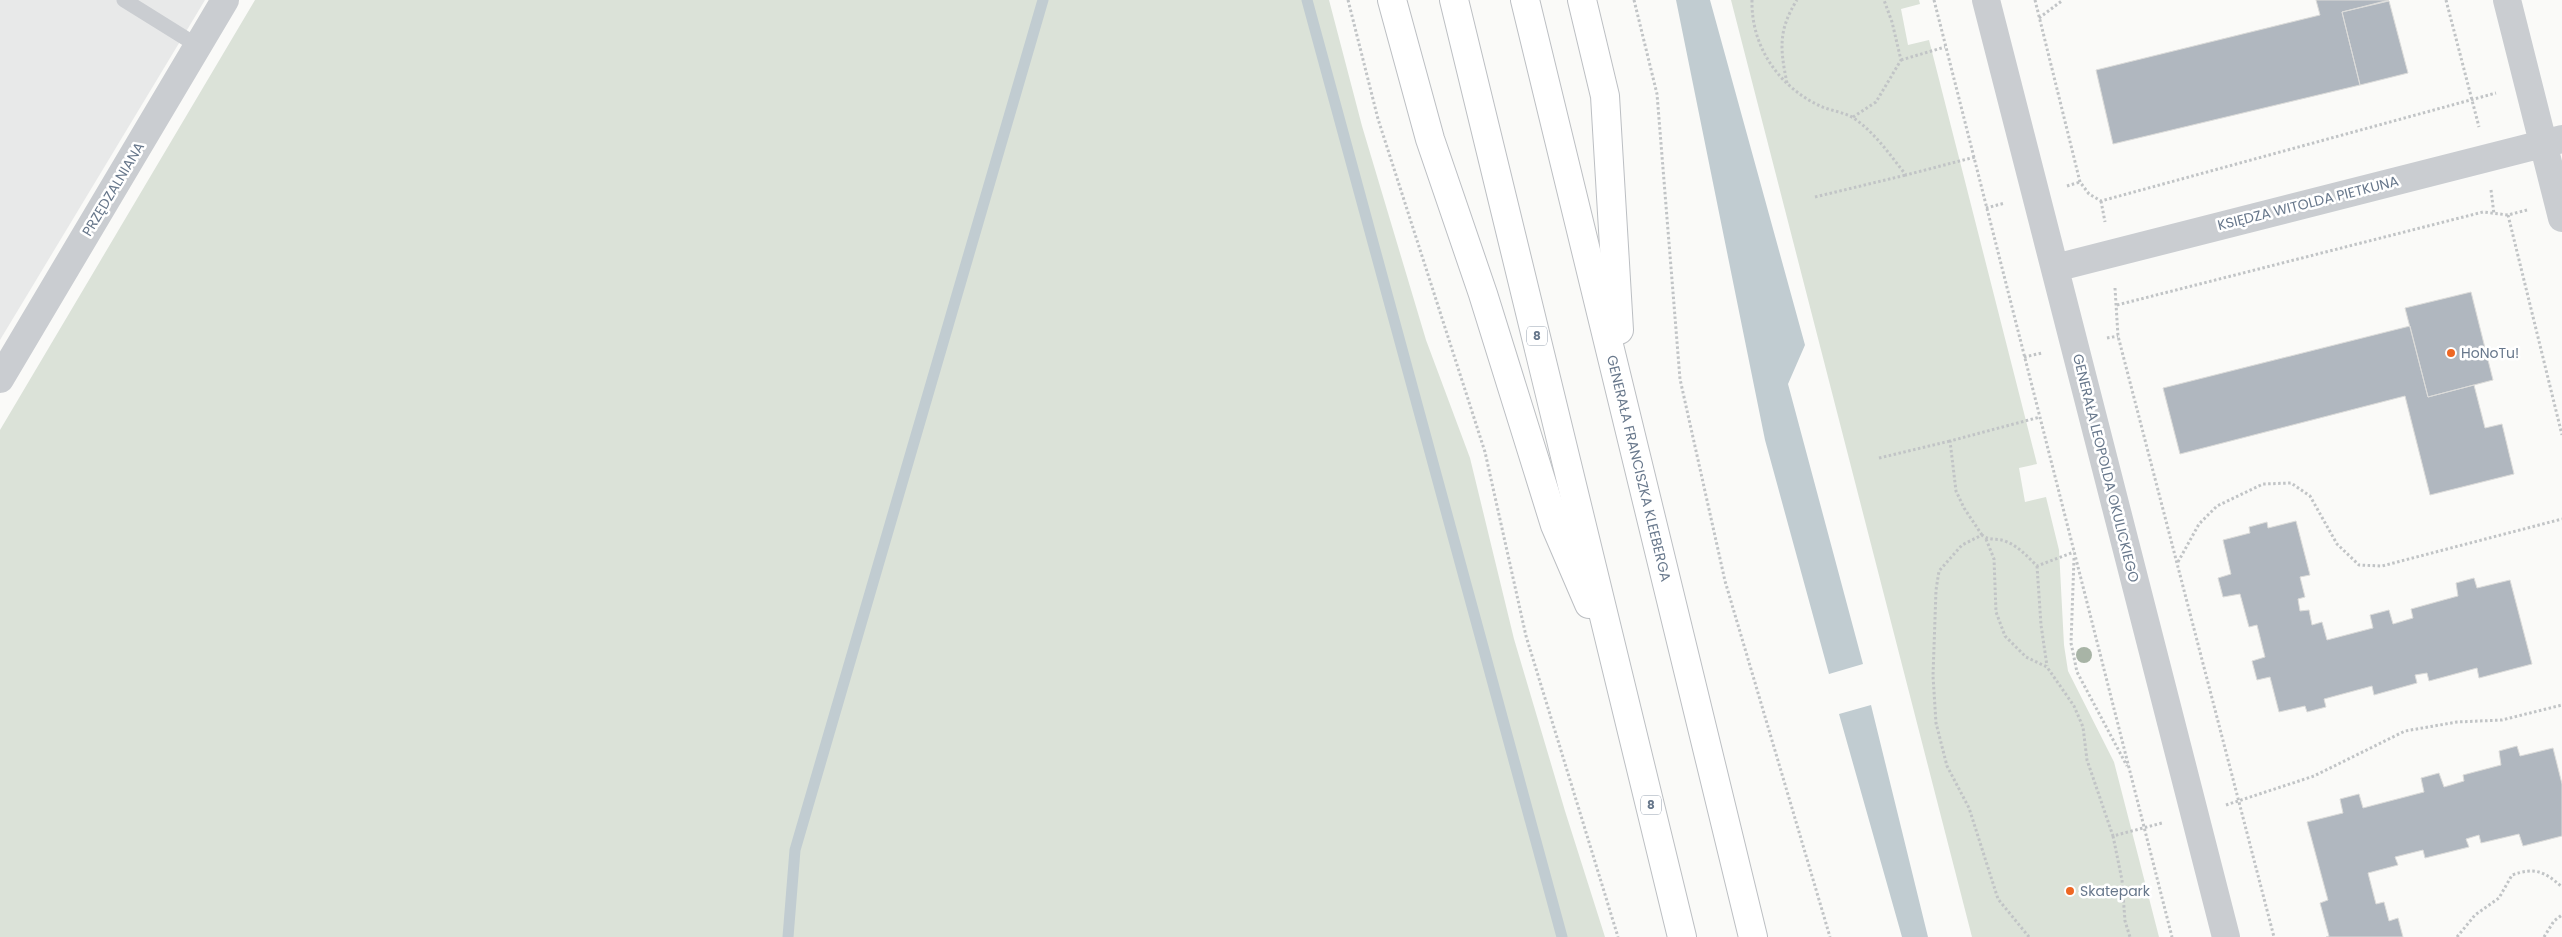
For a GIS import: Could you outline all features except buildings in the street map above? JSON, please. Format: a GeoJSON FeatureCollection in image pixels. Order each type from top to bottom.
{"type":"FeatureCollection","features":[{"type":"Feature","properties":{"kind":"highway"},"geometry":{"type":"LineString","coordinates":[[1392,0],[1430,139],[1484,294],[1555,525],[1619,672]]}},
{"type":"Feature","properties":{"kind":"highway","name":"8"},"geometry":{"type":"LineString","coordinates":[[1454,0],[1682,937]]}},
{"type":"Feature","properties":{"kind":"highway","name":"GENERAŁA FRANCISZKA KLEEBERGA"},"geometry":{"type":"LineString","coordinates":[[1525,0],[1624,398],[1753,937]]}},
{"type":"Feature","properties":{"kind":"highway"},"geometry":{"type":"LineString","coordinates":[[1582,0],[1605,96],[1624,398]]}},
{"type":"Feature","properties":{"kind":"street","name":"GENERAŁA LEOPOLDA OKULICKIEGO"},"geometry":{"type":"LineString","coordinates":[[1986,0],[2226,937]]}},
{"type":"Feature","properties":{"kind":"street"},"geometry":{"type":"LineString","coordinates":[[2506,0],[2528,85],[2553,141],[2560,209]]}},
{"type":"Feature","properties":{"kind":"street","name":"PRZĘDZALNIANA"},"geometry":{"type":"LineString","coordinates":[[0,379],[198,46],[221,2]]}},
{"type":"Feature","properties":{"kind":"street","name":"KSIĘDZA WITOLDA PIETKUNA"},"geometry":{"type":"LineString","coordinates":[[2055,268],[2553,141]]}},
{"type":"Feature","properties":{"kind":"lane"},"geometry":{"type":"LineString","coordinates":[[124,0],[198,46]]}},
{"type":"Feature","properties":{"kind":"path"},"geometry":{"type":"LineString","coordinates":[[1348,0],[1378,119],[1485,452],[1526,636],[1618,937]]}},
{"type":"Feature","properties":{"kind":"path"},"geometry":{"type":"LineString","coordinates":[[1634,0],[1657,94],[1680,379],[1725,581],[1830,937]]}},
{"type":"Feature","properties":{"kind":"path"},"geometry":{"type":"LineString","coordinates":[[1752,0],[1755,35],[1768,63],[1788,84],[1819,105],[1853,117],[1874,134],[1906,175]]}},
{"type":"Feature","properties":{"kind":"path"},"geometry":{"type":"LineString","coordinates":[[1788,84],[1781,52],[1782,33],[1797,0]]}},
{"type":"Feature","properties":{"kind":"path"},"geometry":{"type":"LineString","coordinates":[[1884,0],[1892,22],[1901,60]]}},
{"type":"Feature","properties":{"kind":"path"},"geometry":{"type":"LineString","coordinates":[[1934,0],[2172,937]]}},
{"type":"Feature","properties":{"kind":"path"},"geometry":{"type":"LineString","coordinates":[[2035,0],[2080,182],[2089,194],[2101,201],[2528,85]]}},
{"type":"Feature","properties":{"kind":"path"},"geometry":{"type":"LineString","coordinates":[[2040,18],[2064,0]]}},
{"type":"Feature","properties":{"kind":"path"},"geometry":{"type":"LineString","coordinates":[[2446,0],[2471,100],[2488,158],[2494,214]]}},
{"type":"Feature","properties":{"kind":"path"},"geometry":{"type":"LineString","coordinates":[[1853,117],[1876,102],[1901,60],[1946,47]]}},
{"type":"Feature","properties":{"kind":"path"},"geometry":{"type":"LineString","coordinates":[[1815,197],[1975,157]]}},
{"type":"Feature","properties":{"kind":"path"},"geometry":{"type":"LineString","coordinates":[[2274,937],[2118,336],[2118,305],[2483,212],[2508,215],[2560,209]]}},
{"type":"Feature","properties":{"kind":"path"},"geometry":{"type":"LineString","coordinates":[[2508,215],[2562,435]]}},
{"type":"Feature","properties":{"kind":"path"},"geometry":{"type":"LineString","coordinates":[[1880,458],[2040,417]]}},
{"type":"Feature","properties":{"kind":"path"},"geometry":{"type":"LineString","coordinates":[[1950,441],[1956,491],[1964,508],[1986,539],[1994,559],[1996,612],[2005,636],[2026,657],[2047,667]]}},
{"type":"Feature","properties":{"kind":"path"},"geometry":{"type":"LineString","coordinates":[[2178,562],[2199,524],[2217,506],[2263,484],[2290,483],[2310,496],[2337,544],[2359,565],[2382,566],[2562,519]]}},
{"type":"Feature","properties":{"kind":"path"},"geometry":{"type":"LineString","coordinates":[[1982,535],[1962,545],[1939,571],[1936,590],[1932,676],[1936,723],[1947,766],[1969,808],[1998,899],[2029,937]]}},
{"type":"Feature","properties":{"kind":"path"},"geometry":{"type":"LineString","coordinates":[[1986,539],[2004,541],[2022,551],[2036,566],[2047,667],[2074,706],[2083,727],[2087,760],[2113,836],[2122,880],[2125,920],[2130,937]]}},
{"type":"Feature","properties":{"kind":"path"},"geometry":{"type":"LineString","coordinates":[[2036,566],[2074,552]]}},
{"type":"Feature","properties":{"kind":"path"},"geometry":{"type":"LineString","coordinates":[[2074,552],[2072,643],[2076,672],[2130,772]]}},
{"type":"Feature","properties":{"kind":"path"},"geometry":{"type":"LineString","coordinates":[[2113,836],[2240,801],[2314,776],[2405,731],[2457,722],[2502,720],[2562,705]]}},
{"type":"Feature","properties":{"kind":"path"},"geometry":{"type":"LineString","coordinates":[[2457,937],[2475,915],[2499,898],[2512,876],[2535,870],[2546,875],[2562,887]]}},
{"type":"Feature","properties":{"kind":"path"},"geometry":{"type":"LineString","coordinates":[[2544,937],[2554,921],[2562,915]]}},
{"type":"Feature","properties":{"kind":"shaded area"},"geometry":{"type":"Polygon","coordinates":[[[0,0],[205,0],[0,340],[0,0]]]}},
{"type":"Feature","properties":{"kind":"shaded area"},"geometry":{"type":"Polygon","coordinates":[[[255,0],[1329,0],[1362,126],[1426,340],[1470,458],[1514,639],[1605,937],[0,937],[0,430],[255,0]]]}},
{"type":"Feature","properties":{"kind":"shaded area"},"geometry":{"type":"Polygon","coordinates":[[[1676,0],[1710,0],[1805,345],[1788,384],[1863,664],[1829,674],[1765,440],[1676,0]]]}},
{"type":"Feature","properties":{"kind":"shaded area"},"geometry":{"type":"Polygon","coordinates":[[[1731,0],[1919,0],[1920,4],[1901,9],[1908,45],[1929,40],[2037,464],[2019,468],[2025,502],[2046,497],[2059,550],[2064,645],[2068,671],[2114,762],[2159,937],[1972,937],[1731,0]]]}},
{"type":"Feature","properties":{"kind":"shaded area"},"geometry":{"type":"Polygon","coordinates":[[[1871,705],[1928,937],[1902,937],[1839,714],[1871,705]]]}},
{"type":"Feature","properties":{"kind":"waterway"},"geometry":{"type":"LineString","coordinates":[[788,937],[795,850],[1043,0]]}},
{"type":"Feature","properties":{"kind":"waterway"},"geometry":{"type":"LineString","coordinates":[[1307,0],[1562,937]]}},
{"type":"Feature","properties":{"kind":"place","name":"HoNoTu!"},"geometry":{"type":"Point","coordinates":[2451,353]}},
{"type":"Feature","properties":{"kind":"place","name":"Skatepark"},"geometry":{"type":"Point","coordinates":[2070,891]}}]}
